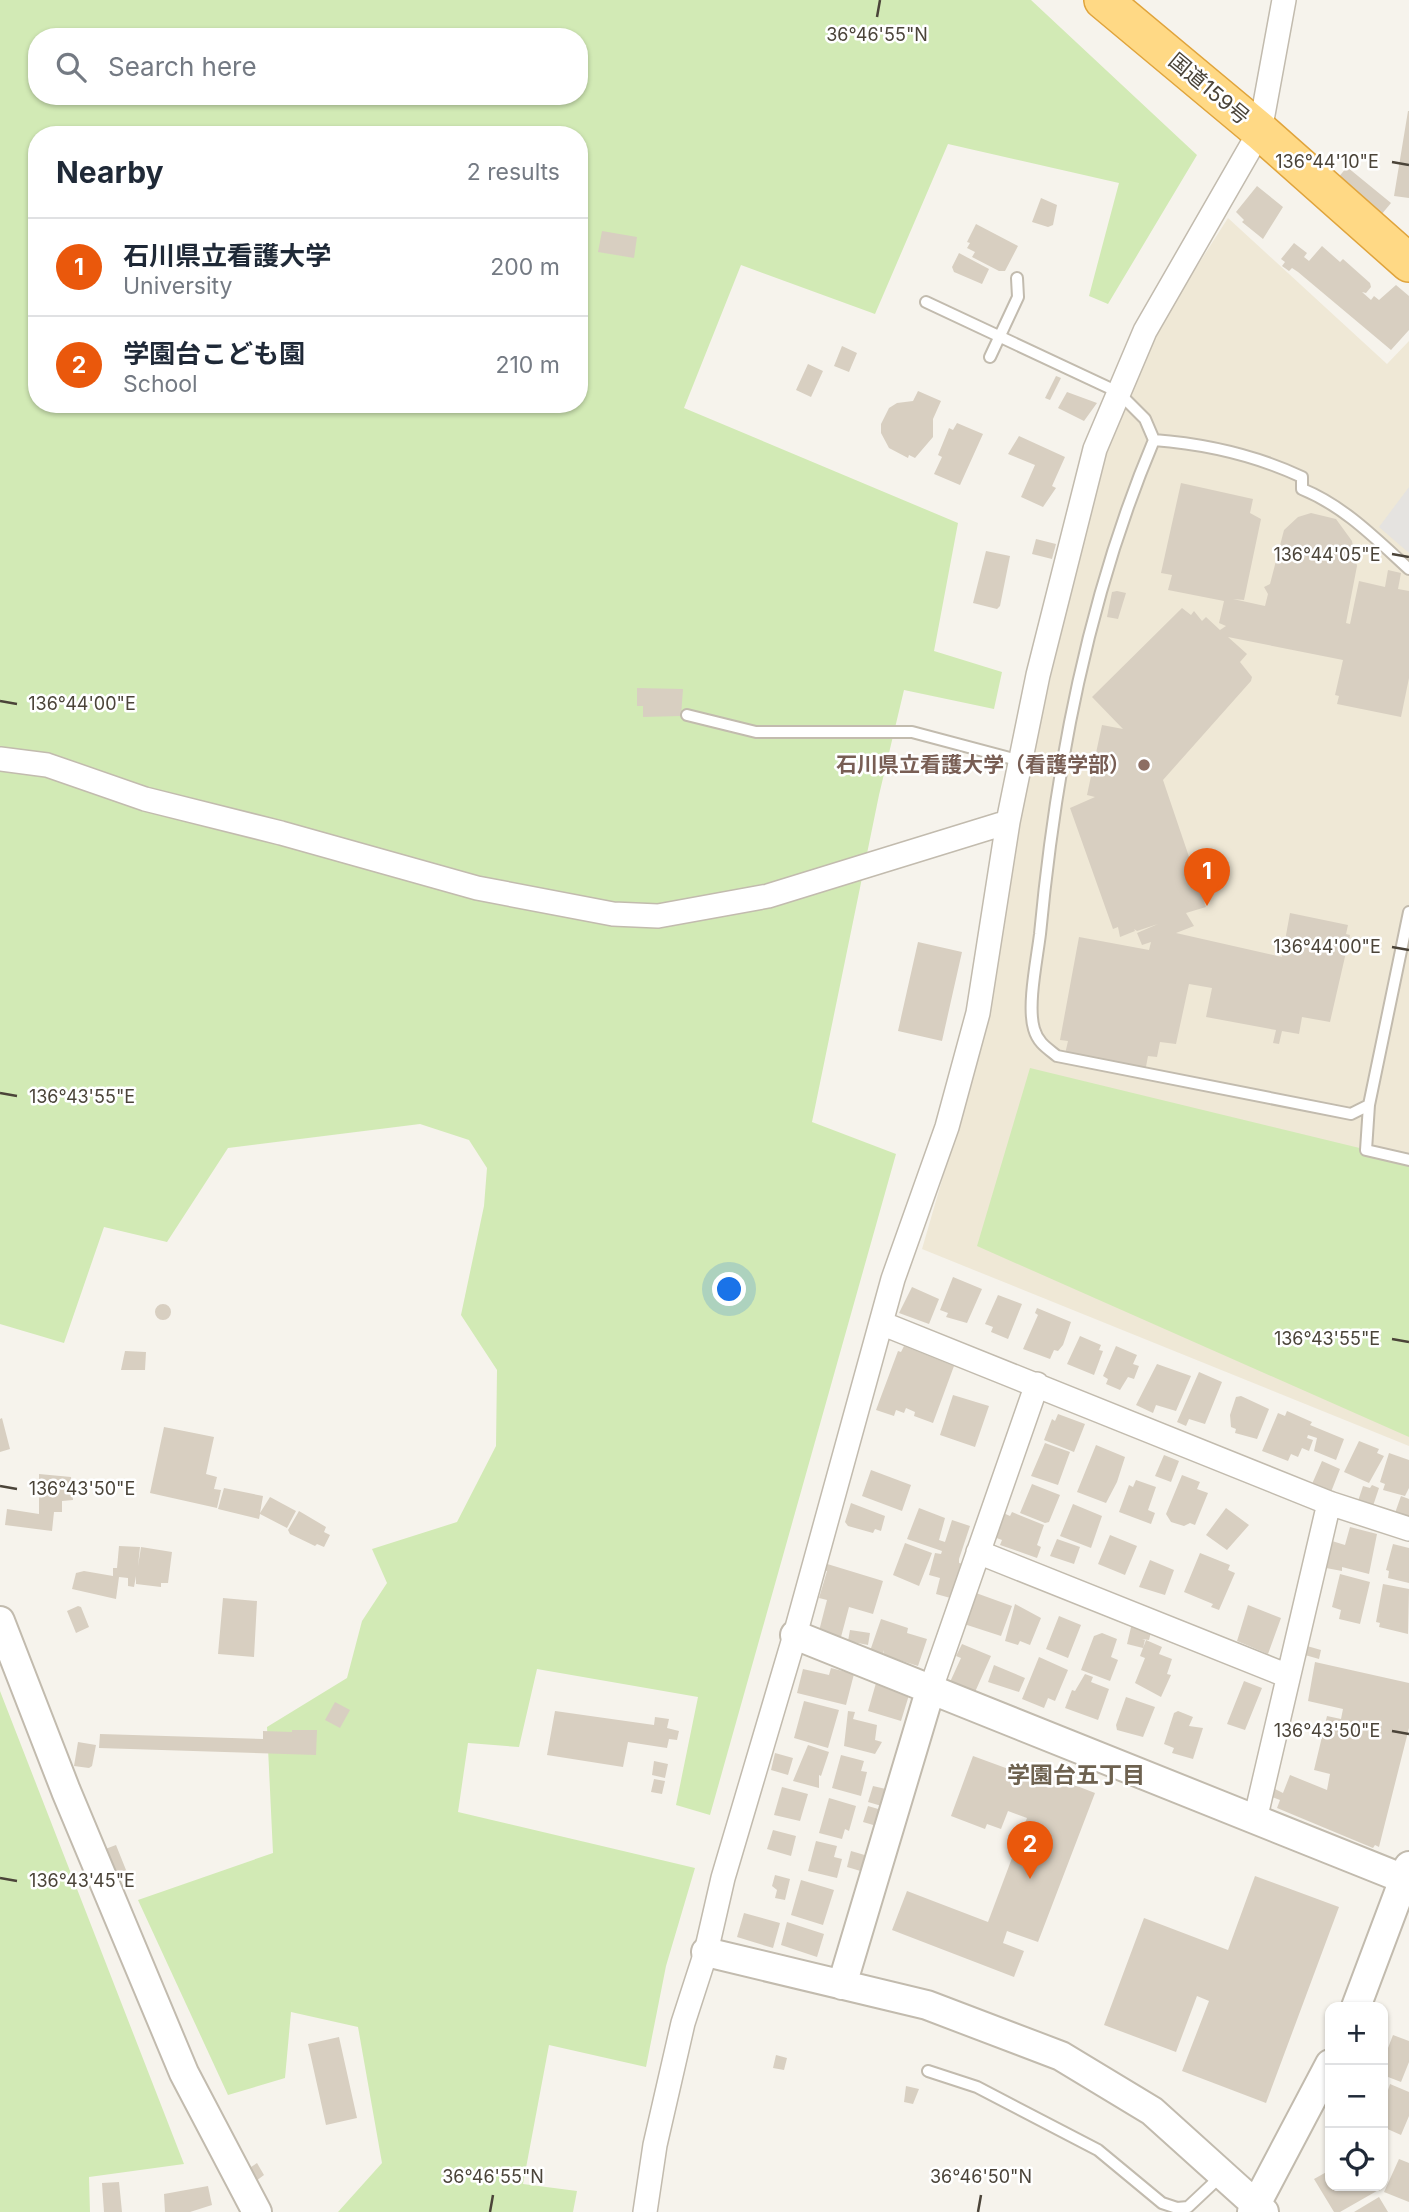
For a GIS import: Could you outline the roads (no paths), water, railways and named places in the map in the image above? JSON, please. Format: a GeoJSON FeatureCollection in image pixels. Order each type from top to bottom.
{"type":"FeatureCollection","features":[{"type":"Feature","properties":{"kind":"highway","name":"国道159号"},"geometry":{"type":"LineString","coordinates":[[1103,0],[1260,131],[1409,263]]}},
{"type":"Feature","properties":{"kind":"street"},"geometry":{"type":"LineString","coordinates":[[645,2212],[654,2145],[683,2023],[706,1952],[723,1878],[795,1635],[893,1279],[947,1128],[978,1013],[1009,822],[1038,675],[1095,449],[1145,331],[1260,131],[1284,0]]}},
{"type":"Feature","properties":{"kind":"street"},"geometry":{"type":"LineString","coordinates":[[0,759],[47,765],[145,799],[281,832],[477,888],[613,914],[658,916],[768,895],[1009,822]]}},
{"type":"Feature","properties":{"kind":"street"},"geometry":{"type":"LineString","coordinates":[[881,1323],[1329,1503],[1409,1529]]}},
{"type":"Feature","properties":{"kind":"street"},"geometry":{"type":"LineString","coordinates":[[842,1985],[930,1691],[1037,1384]]}},
{"type":"Feature","properties":{"kind":"street"},"geometry":{"type":"LineString","coordinates":[[1255,1820],[1329,1503]]}},
{"type":"Feature","properties":{"kind":"street"},"geometry":{"type":"LineString","coordinates":[[978,1552],[1288,1676]]}},
{"type":"Feature","properties":{"kind":"street"},"geometry":{"type":"LineString","coordinates":[[0,1621],[66,1791],[184,2073],[257,2212]]}},
{"type":"Feature","properties":{"kind":"street"},"geometry":{"type":"LineString","coordinates":[[795,1635],[1255,1820],[1407,1875],[1358,2002]]}},
{"type":"Feature","properties":{"kind":"street"},"geometry":{"type":"LineString","coordinates":[[706,1952],[927,2005],[1060,2056],[1152,2110],[1223,2174],[1258,2210],[1330,2065]]}},
{"type":"Feature","properties":{"kind":"lane"},"geometry":{"type":"LineString","coordinates":[[990,357],[1017,297],[1017,278]]}},
{"type":"Feature","properties":{"kind":"lane"},"geometry":{"type":"LineString","coordinates":[[926,302],[1118,392],[1145,419],[1154,440],[1116,538],[1059,774],[1041,922],[1033,1027],[1039,1043],[1057,1056],[1351,1114],[1369,1105]]}},
{"type":"Feature","properties":{"kind":"lane"},"geometry":{"type":"LineString","coordinates":[[1154,440],[1200,443],[1276,464],[1302,477],[1302,489],[1331,504],[1409,569]]}},
{"type":"Feature","properties":{"kind":"lane"},"geometry":{"type":"LineString","coordinates":[[687,715],[756,732],[912,732],[1021,761]]}},
{"type":"Feature","properties":{"kind":"lane"},"geometry":{"type":"LineString","coordinates":[[1409,912],[1369,1105],[1366,1150],[1409,1160]]}},
{"type":"Feature","properties":{"kind":"lane"},"geometry":{"type":"LineString","coordinates":[[928,2071],[977,2088],[1098,2150],[1162,2203],[1177,2208],[1188,2207],[1223,2174]]}},
{"type":"Feature","properties":{"kind":"place","name":"石川県立看護大学（看護学部）"},"geometry":{"type":"Point","coordinates":[1144,765]}},
{"type":"Feature","properties":{"kind":"place","name":"石川県立看護大学"},"geometry":{"type":"Point","coordinates":[1207,906]}},
{"type":"Feature","properties":{"kind":"place","name":"学園台こども園"},"geometry":{"type":"Point","coordinates":[1030,1879]}},
{"type":"Feature","properties":{"kind":"district","name":"学園台五丁目"},"geometry":{"type":"Point","coordinates":[1076,1775]}}]}
